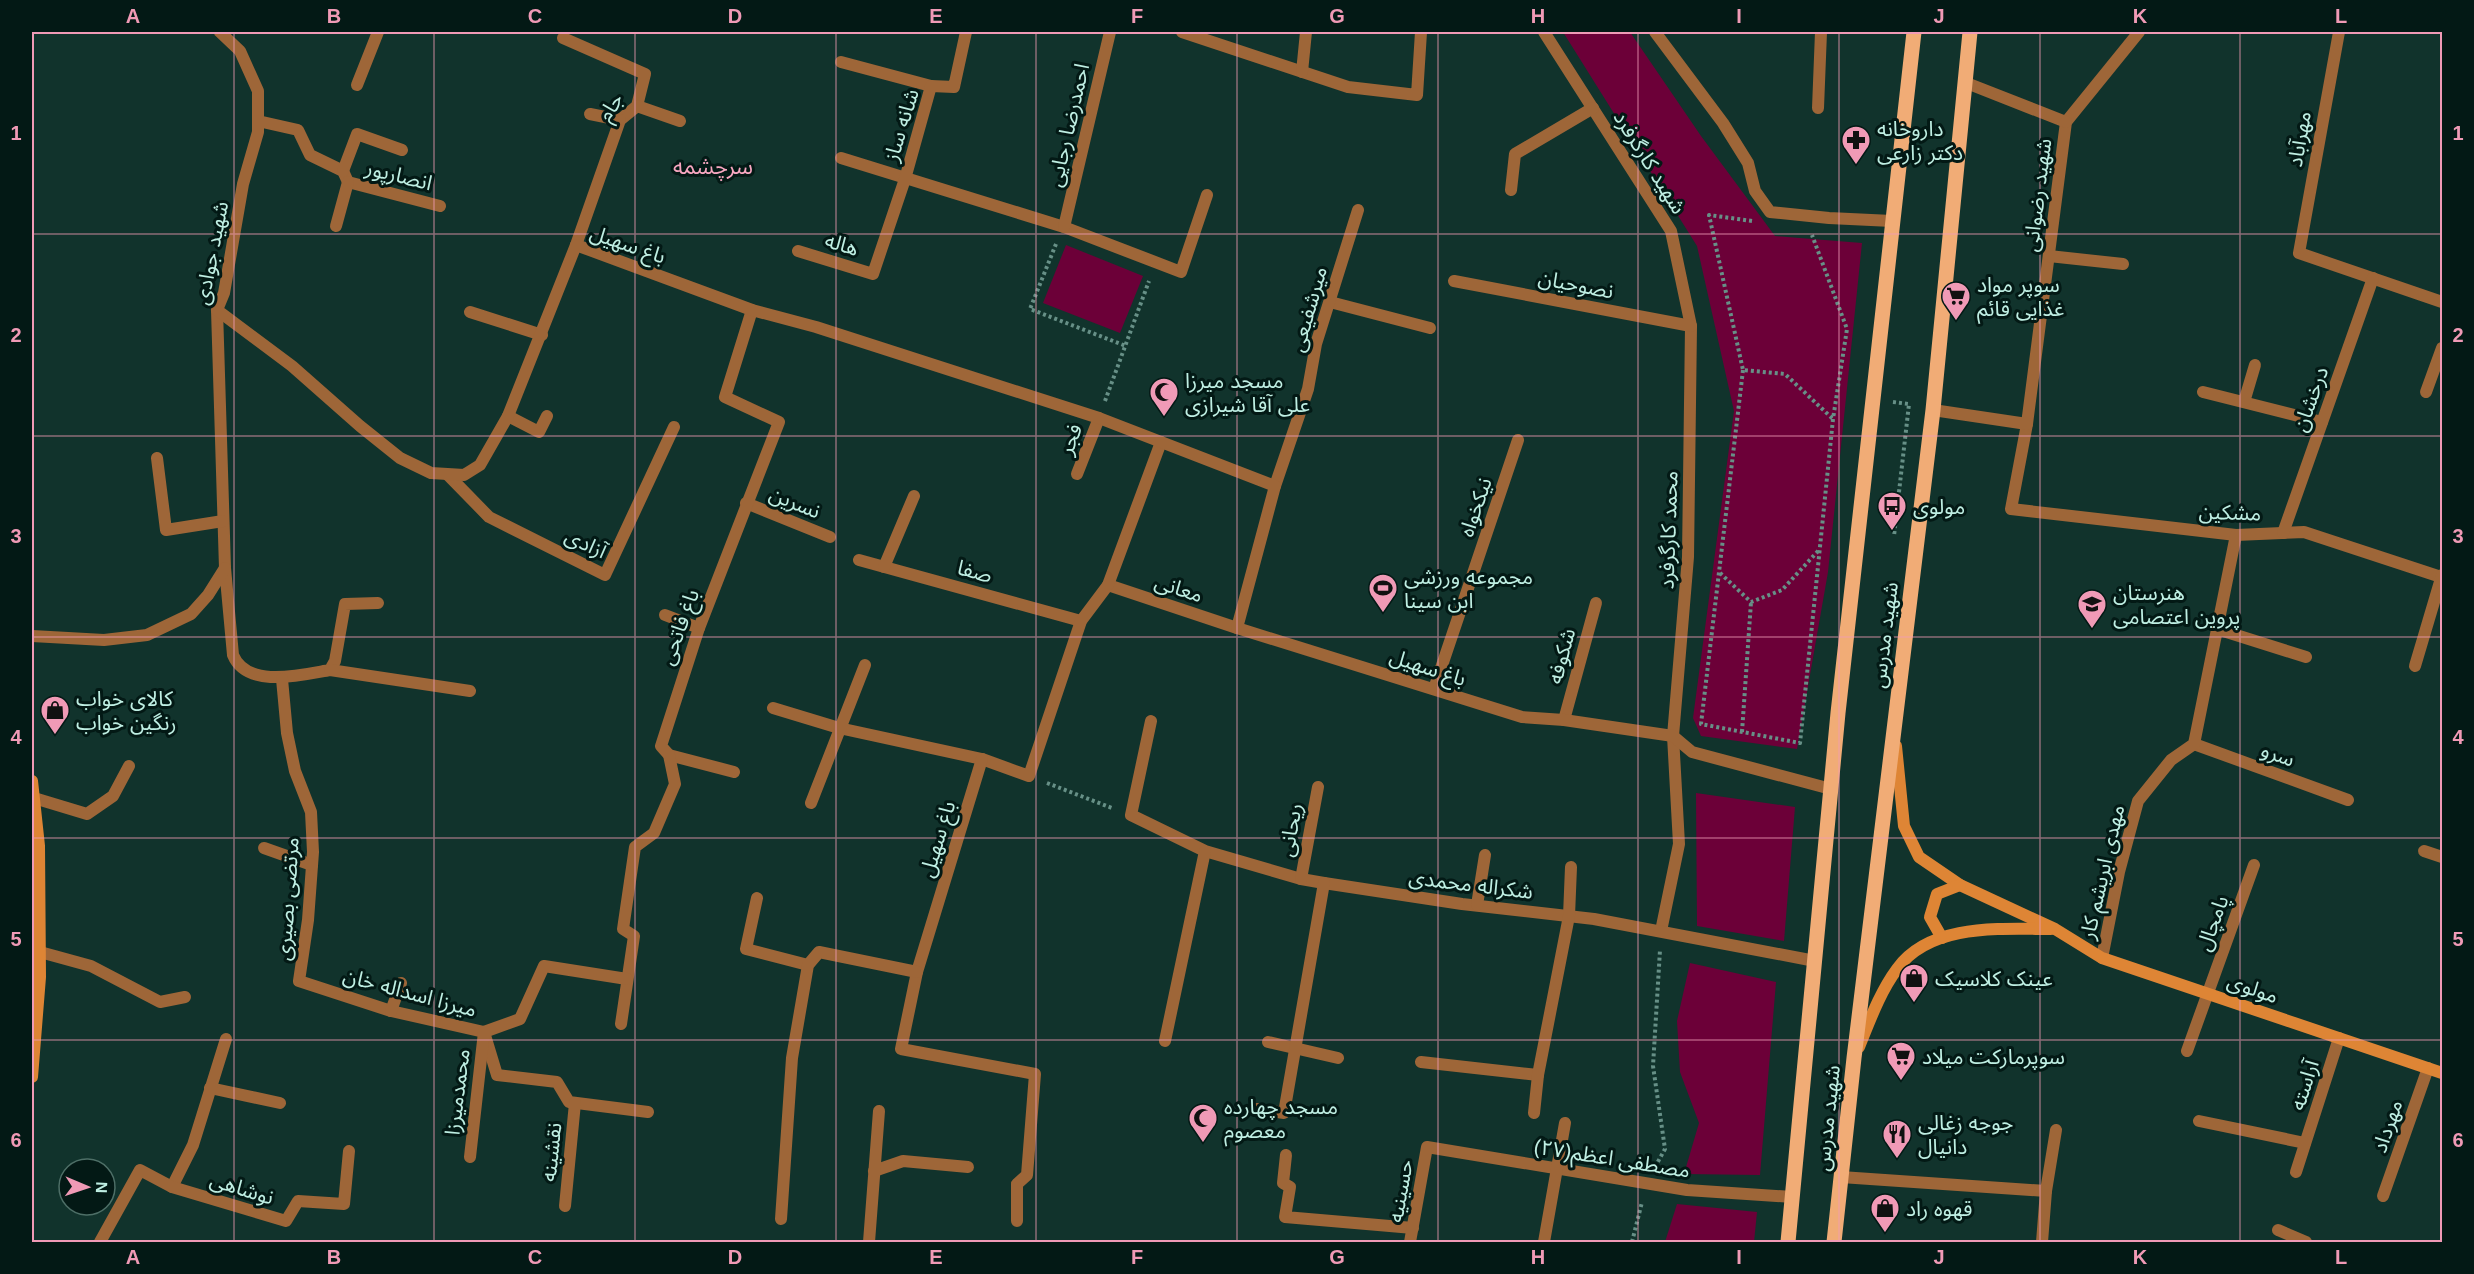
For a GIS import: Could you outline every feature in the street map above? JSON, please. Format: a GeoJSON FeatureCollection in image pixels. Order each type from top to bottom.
{"type":"FeatureCollection","features":[{"type":"Feature","properties":{"kind":"main road","name":"شهید مدرس"},"geometry":{"type":"LineString","coordinates":[[1788,1242],[1831,789],[1914,32]]}},
{"type":"Feature","properties":{"kind":"main road","name":"شهید مدرس"},"geometry":{"type":"LineString","coordinates":[[1834,1242],[1854,1058],[1933,410],[1970,32]]}},
{"type":"Feature","properties":{"kind":"main road","name":"مولوی"},"geometry":{"type":"LineString","coordinates":[[1894,727],[1904,826],[1919,858],[1959,885],[2055,929],[2102,958],[2442,1073]]}},
{"type":"Feature","properties":{"kind":"main road"},"geometry":{"type":"LineString","coordinates":[[32,781],[39,846],[40,952],[32,1077]]}},
{"type":"Feature","properties":{"kind":"main road"},"geometry":{"type":"LineString","coordinates":[[1942,938],[1930,917],[1932,909],[1937,894],[1959,885]]}},
{"type":"Feature","properties":{"kind":"main road"},"geometry":{"type":"LineString","coordinates":[[1854,1058],[1882,992],[1898,967],[1913,952],[1942,938],[1987,930],[2055,929]]}},
{"type":"Feature","properties":{"kind":"street","name":"شهید جوادی"},"geometry":{"type":"LineString","coordinates":[[220,32],[240,51],[258,90],[258,132],[243,184],[224,293],[218,310],[225,568],[233,655],[236,663],[243,670],[282,679],[330,670],[470,691]]}},
{"type":"Feature","properties":{"kind":"street"},"geometry":{"type":"LineString","coordinates":[[357,85],[378,32]]}},
{"type":"Feature","properties":{"kind":"street","name":"شانه ساز"},"geometry":{"type":"LineString","coordinates":[[905,179],[931,86],[954,87],[966,32]]}},
{"type":"Feature","properties":{"kind":"street","name":"احمدرضا رجایی"},"geometry":{"type":"LineString","coordinates":[[1064,227],[1110,32]]}},
{"type":"Feature","properties":{"kind":"street"},"geometry":{"type":"LineString","coordinates":[[1182,32],[1348,87],[1417,95],[1421,32]]}},
{"type":"Feature","properties":{"kind":"street"},"geometry":{"type":"LineString","coordinates":[[1302,72],[1306,32]]}},
{"type":"Feature","properties":{"kind":"street","name":"شهید کارگرفرد"},"geometry":{"type":"LineString","coordinates":[[1544,32],[1671,231],[1691,326]]}},
{"type":"Feature","properties":{"kind":"street"},"geometry":{"type":"LineString","coordinates":[[1655,32],[1723,123],[1748,163],[1755,191],[1770,212],[1892,221]]}},
{"type":"Feature","properties":{"kind":"street"},"geometry":{"type":"LineString","coordinates":[[1818,108],[1821,32]]}},
{"type":"Feature","properties":{"kind":"street","name":"شهید رضوانی"},"geometry":{"type":"LineString","coordinates":[[2012,509],[2027,424],[2066,122],[2139,32]]}},
{"type":"Feature","properties":{"kind":"street","name":"مهرآباد"},"geometry":{"type":"LineString","coordinates":[[2335,33],[2299,253],[2373,278]]}},
{"type":"Feature","properties":{"kind":"street","name":"جام"},"geometry":{"type":"LineString","coordinates":[[563,38],[645,74],[637,106],[620,120],[576,245]]}},
{"type":"Feature","properties":{"kind":"street"},"geometry":{"type":"LineString","coordinates":[[841,62],[931,86]]}},
{"type":"Feature","properties":{"kind":"street"},"geometry":{"type":"LineString","coordinates":[[1964,82],[2066,122]]}},
{"type":"Feature","properties":{"kind":"street"},"geometry":{"type":"LineString","coordinates":[[637,106],[680,121]]}},
{"type":"Feature","properties":{"kind":"street"},"geometry":{"type":"LineString","coordinates":[[1511,190],[1515,154],[1593,108]]}},
{"type":"Feature","properties":{"kind":"street"},"geometry":{"type":"LineString","coordinates":[[590,114],[620,120]]}},
{"type":"Feature","properties":{"kind":"street","name":"انصارپور"},"geometry":{"type":"LineString","coordinates":[[258,121],[298,130],[310,155],[345,176],[440,206]]}},
{"type":"Feature","properties":{"kind":"street","name":"انصارپور"},"geometry":{"type":"LineString","coordinates":[[336,226],[345,176],[357,134],[402,150]]}},
{"type":"Feature","properties":{"kind":"street"},"geometry":{"type":"LineString","coordinates":[[840,158],[1064,227],[1181,272],[1207,195]]}},
{"type":"Feature","properties":{"kind":"street","name":"هاله"},"geometry":{"type":"LineString","coordinates":[[798,250],[873,274],[905,179]]}},
{"type":"Feature","properties":{"kind":"street","name":"میرشفیعی"},"geometry":{"type":"LineString","coordinates":[[1275,486],[1308,389],[1317,344],[1358,210]]}},
{"type":"Feature","properties":{"kind":"street","name":"باغ سهیل"},"geometry":{"type":"LineString","coordinates":[[218,310],[292,366],[400,458],[431,473],[464,475],[480,465],[508,416],[576,245],[752,310],[816,327],[1099,418],[1275,486]]}},
{"type":"Feature","properties":{"kind":"street"},"geometry":{"type":"LineString","coordinates":[[2049,256],[2123,264]]}},
{"type":"Feature","properties":{"kind":"street"},"geometry":{"type":"LineString","coordinates":[[2373,278],[2442,302]]}},
{"type":"Feature","properties":{"kind":"street","name":"درخشان"},"geometry":{"type":"LineString","coordinates":[[2283,533],[2373,278]]}},
{"type":"Feature","properties":{"kind":"street","name":"نصوحیان"},"geometry":{"type":"LineString","coordinates":[[1454,281],[1691,326]]}},
{"type":"Feature","properties":{"kind":"street"},"geometry":{"type":"LineString","coordinates":[[1330,302],[1430,328]]}},
{"type":"Feature","properties":{"kind":"street","name":"باغ فاتحی"},"geometry":{"type":"LineString","coordinates":[[621,1024],[634,936],[623,929],[635,847],[654,833],[675,784],[669,756],[661,746],[699,628],[778,422],[725,397],[752,310]]}},
{"type":"Feature","properties":{"kind":"street"},"geometry":{"type":"LineString","coordinates":[[470,312],[542,335]]}},
{"type":"Feature","properties":{"kind":"street","name":"محمد کارگرفرد"},"geometry":{"type":"LineString","coordinates":[[1661,931],[1679,844],[1673,736],[1688,556],[1691,326]]}},
{"type":"Feature","properties":{"kind":"street"},"geometry":{"type":"LineString","coordinates":[[2426,392],[2442,348]]}},
{"type":"Feature","properties":{"kind":"street"},"geometry":{"type":"LineString","coordinates":[[2244,402],[2255,365]]}},
{"type":"Feature","properties":{"kind":"street"},"geometry":{"type":"LineString","coordinates":[[2203,392],[2322,422]]}},
{"type":"Feature","properties":{"kind":"street"},"geometry":{"type":"LineString","coordinates":[[1933,410],[2027,424]]}},
{"type":"Feature","properties":{"kind":"street"},"geometry":{"type":"LineString","coordinates":[[508,416],[539,432],[548,416]]}},
{"type":"Feature","properties":{"kind":"street","name":"فجر"},"geometry":{"type":"LineString","coordinates":[[1077,474],[1099,418]]}},
{"type":"Feature","properties":{"kind":"street","name":"آزادی"},"geometry":{"type":"LineString","coordinates":[[448,475],[489,517],[605,575],[674,427]]}},
{"type":"Feature","properties":{"kind":"street","name":"نیکخواه"},"geometry":{"type":"LineString","coordinates":[[1434,689],[1518,440]]}},
{"type":"Feature","properties":{"kind":"street"},"geometry":{"type":"LineString","coordinates":[[774,708],[839,728],[982,759],[1029,776],[1081,621],[1108,585],[1161,442]]}},
{"type":"Feature","properties":{"kind":"street"},"geometry":{"type":"LineString","coordinates":[[157,458],[166,530],[223,521]]}},
{"type":"Feature","properties":{"kind":"street"},"geometry":{"type":"LineString","coordinates":[[1237,628],[1275,486]]}},
{"type":"Feature","properties":{"kind":"street"},"geometry":{"type":"LineString","coordinates":[[884,567],[914,496]]}},
{"type":"Feature","properties":{"kind":"street","name":"نسرین"},"geometry":{"type":"LineString","coordinates":[[746,503],[830,537]]}},
{"type":"Feature","properties":{"kind":"street","name":"مشکین"},"geometry":{"type":"LineString","coordinates":[[2012,509],[2235,535],[2304,531],[2442,576],[2415,666]]}},
{"type":"Feature","properties":{"kind":"street"},"geometry":{"type":"LineString","coordinates":[[2194,744],[2235,535]]}},
{"type":"Feature","properties":{"kind":"street","name":"صفا"},"geometry":{"type":"LineString","coordinates":[[859,560],[1081,621]]}},
{"type":"Feature","properties":{"kind":"street"},"geometry":{"type":"LineString","coordinates":[[32,636],[105,640],[147,635],[191,614],[208,595],[225,568]]}},
{"type":"Feature","properties":{"kind":"street","name":"معانی"},"geometry":{"type":"LineString","coordinates":[[1108,585],[1237,628]]}},
{"type":"Feature","properties":{"kind":"street"},"geometry":{"type":"LineString","coordinates":[[330,670],[335,661],[345,604],[378,603]]}},
{"type":"Feature","properties":{"kind":"street","name":"شکوفه"},"geometry":{"type":"LineString","coordinates":[[1564,720],[1596,603]]}},
{"type":"Feature","properties":{"kind":"street"},"geometry":{"type":"LineString","coordinates":[[665,615],[699,628]]}},
{"type":"Feature","properties":{"kind":"street","name":"باغ سهیل"},"geometry":{"type":"LineString","coordinates":[[1237,628],[1522,717],[1564,720],[1673,736],[1692,752],[1831,789]]}},
{"type":"Feature","properties":{"kind":"street"},"geometry":{"type":"LineString","coordinates":[[2217,629],[2306,657]]}},
{"type":"Feature","properties":{"kind":"street"},"geometry":{"type":"LineString","coordinates":[[811,803],[865,665]]}},
{"type":"Feature","properties":{"kind":"street","name":"مرتضی بصیری"},"geometry":{"type":"LineString","coordinates":[[282,679],[287,733],[295,771],[311,812],[312,865],[308,920],[299,981]]}},
{"type":"Feature","properties":{"kind":"street"},"geometry":{"type":"LineString","coordinates":[[1131,815],[1151,721]]}},
{"type":"Feature","properties":{"kind":"street","name":"سرو"},"geometry":{"type":"LineString","coordinates":[[2194,744],[2348,800]]}},
{"type":"Feature","properties":{"kind":"street","name":"مهدی ابریشم کار"},"geometry":{"type":"LineString","coordinates":[[2102,958],[2119,872],[2138,801],[2171,760],[2194,744]]}},
{"type":"Feature","properties":{"kind":"street"},"geometry":{"type":"LineString","coordinates":[[669,756],[734,772]]}},
{"type":"Feature","properties":{"kind":"street","name":"باغ سهیل"},"geometry":{"type":"LineString","coordinates":[[982,759],[917,972],[901,1049],[1035,1074],[1027,1175],[1017,1184],[1017,1221]]}},
{"type":"Feature","properties":{"kind":"street"},"geometry":{"type":"LineString","coordinates":[[34,798],[87,814],[113,796],[129,766]]}},
{"type":"Feature","properties":{"kind":"street","name":"ریحانی"},"geometry":{"type":"LineString","coordinates":[[1301,879],[1318,787]]}},
{"type":"Feature","properties":{"kind":"street","name":"شکراله محمدی"},"geometry":{"type":"LineString","coordinates":[[1131,815],[1204,851],[1301,879],[1569,916],[1815,961]]}},
{"type":"Feature","properties":{"kind":"street"},"geometry":{"type":"LineString","coordinates":[[264,848],[312,865]]}},
{"type":"Feature","properties":{"kind":"street"},"geometry":{"type":"LineString","coordinates":[[1165,1041],[1204,851]]}},
{"type":"Feature","properties":{"kind":"street"},"geometry":{"type":"LineString","coordinates":[[2424,851],[2442,856]]}},
{"type":"Feature","properties":{"kind":"street"},"geometry":{"type":"LineString","coordinates":[[1477,905],[1485,855]]}},
{"type":"Feature","properties":{"kind":"street","name":"پامچال"},"geometry":{"type":"LineString","coordinates":[[2187,1051],[2254,865]]}},
{"type":"Feature","properties":{"kind":"street"},"geometry":{"type":"LineString","coordinates":[[1534,1113],[1569,916],[1571,867]]}},
{"type":"Feature","properties":{"kind":"street"},"geometry":{"type":"LineString","coordinates":[[1257,1108],[1284,1113],[1324,883]]}},
{"type":"Feature","properties":{"kind":"street"},"geometry":{"type":"LineString","coordinates":[[757,898],[746,949],[808,965]]}},
{"type":"Feature","properties":{"kind":"street"},"geometry":{"type":"LineString","coordinates":[[40,952],[91,966],[160,1002],[185,997]]}},
{"type":"Feature","properties":{"kind":"street"},"geometry":{"type":"LineString","coordinates":[[781,1219],[792,1058],[808,965],[819,952],[917,972]]}},
{"type":"Feature","properties":{"kind":"street"},"geometry":{"type":"LineString","coordinates":[[484,1032],[520,1019],[544,966],[627,979]]}},
{"type":"Feature","properties":{"kind":"street","name":"میرزا اسداله خان"},"geometry":{"type":"LineString","coordinates":[[299,981],[391,1011],[484,1032],[497,1075],[557,1082],[568,1102],[575,1103]]}},
{"type":"Feature","properties":{"kind":"street"},"geometry":{"type":"LineString","coordinates":[[391,1011],[401,982]]}},
{"type":"Feature","properties":{"kind":"street","name":"محمدمیرزا"},"geometry":{"type":"LineString","coordinates":[[470,1157],[484,1032]]}},
{"type":"Feature","properties":{"kind":"street","name":"آراسته"},"geometry":{"type":"LineString","coordinates":[[2296,1172],[2339,1038]]}},
{"type":"Feature","properties":{"kind":"street"},"geometry":{"type":"LineString","coordinates":[[100,1242],[140,1170],[171,1186],[193,1145],[226,1039]]}},
{"type":"Feature","properties":{"kind":"street"},"geometry":{"type":"LineString","coordinates":[[1268,1042],[1338,1058]]}},
{"type":"Feature","properties":{"kind":"street"},"geometry":{"type":"LineString","coordinates":[[1421,1062],[1539,1075]]}},
{"type":"Feature","properties":{"kind":"street","name":"مهرداد"},"geometry":{"type":"LineString","coordinates":[[2383,1196],[2428,1068]]}},
{"type":"Feature","properties":{"kind":"street"},"geometry":{"type":"LineString","coordinates":[[210,1088],[280,1103]]}},
{"type":"Feature","properties":{"kind":"street"},"geometry":{"type":"LineString","coordinates":[[575,1103],[648,1112]]}},
{"type":"Feature","properties":{"kind":"street","name":"نقشینه"},"geometry":{"type":"LineString","coordinates":[[565,1206],[575,1103]]}},
{"type":"Feature","properties":{"kind":"street"},"geometry":{"type":"LineString","coordinates":[[869,1242],[879,1111]]}},
{"type":"Feature","properties":{"kind":"street","name":"آراسته"},"geometry":{"type":"LineString","coordinates":[[2199,1121],[2305,1143]]}},
{"type":"Feature","properties":{"kind":"street"},"geometry":{"type":"LineString","coordinates":[[1544,1242],[1565,1123]]}},
{"type":"Feature","properties":{"kind":"street"},"geometry":{"type":"LineString","coordinates":[[2042,1242],[2046,1191],[2056,1130]]}},
{"type":"Feature","properties":{"kind":"street","name":"مصطفی اعظم(۲۷)"},"geometry":{"type":"LineString","coordinates":[[1427,1147],[1687,1190],[1793,1197]]}},
{"type":"Feature","properties":{"kind":"street","name":"حسینیه"},"geometry":{"type":"LineString","coordinates":[[1410,1242],[1427,1147]]}},
{"type":"Feature","properties":{"kind":"street","name":"نوشاهی"},"geometry":{"type":"LineString","coordinates":[[171,1186],[286,1221],[298,1201],[345,1204],[349,1151]]}},
{"type":"Feature","properties":{"kind":"street"},"geometry":{"type":"LineString","coordinates":[[1286,1155],[1283,1183],[1290,1187],[1285,1217],[1413,1228]]}},
{"type":"Feature","properties":{"kind":"street"},"geometry":{"type":"LineString","coordinates":[[874,1171],[903,1161],[969,1167]]}},
{"type":"Feature","properties":{"kind":"street"},"geometry":{"type":"LineString","coordinates":[[1841,1177],[2046,1191]]}},
{"type":"Feature","properties":{"kind":"street"},"geometry":{"type":"LineString","coordinates":[[2278,1230],[2306,1242]]}},
{"type":"Feature","properties":{"kind":"path"},"geometry":{"type":"LineString","coordinates":[[1754,221],[1709,215],[1743,370],[1701,724],[1800,743],[1833,419],[1847,329],[1810,229]]}},
{"type":"Feature","properties":{"kind":"path"},"geometry":{"type":"LineString","coordinates":[[1064,227],[1030,309],[1126,346]]}},
{"type":"Feature","properties":{"kind":"path"},"geometry":{"type":"LineString","coordinates":[[1099,418],[1156,263]]}},
{"type":"Feature","properties":{"kind":"path"},"geometry":{"type":"LineString","coordinates":[[1743,370],[1785,374],[1833,419]]}},
{"type":"Feature","properties":{"kind":"path"},"geometry":{"type":"LineString","coordinates":[[1872,401],[1909,404],[1893,542]]}},
{"type":"Feature","properties":{"kind":"path"},"geometry":{"type":"LineString","coordinates":[[1751,602],[1782,590],[1821,549]]}},
{"type":"Feature","properties":{"kind":"path"},"geometry":{"type":"LineString","coordinates":[[1720,573],[1751,602]]}},
{"type":"Feature","properties":{"kind":"path"},"geometry":{"type":"LineString","coordinates":[[1742,732],[1751,602]]}},
{"type":"Feature","properties":{"kind":"path"},"geometry":{"type":"LineString","coordinates":[[1029,776],[1131,815]]}},
{"type":"Feature","properties":{"kind":"path"},"geometry":{"type":"LineString","coordinates":[[1632,1242],[1647,1184],[1665,1149],[1653,1066],[1661,931]]}},
{"type":"Feature","properties":{"kind":"shaded area"},"geometry":{"type":"Polygon","coordinates":[[[1563,32],[1630,32],[1701,136],[1775,236],[1862,243],[1828,572],[1797,749],[1701,736],[1693,718],[1734,411],[1697,246],[1563,32]]]}},
{"type":"Feature","properties":{"kind":"shaded area"},"geometry":{"type":"Polygon","coordinates":[[[1066,245],[1143,276],[1120,333],[1043,303],[1066,245]]]}},
{"type":"Feature","properties":{"kind":"shaded area"},"geometry":{"type":"Polygon","coordinates":[[[1696,793],[1795,807],[1784,941],[1697,926],[1696,793]]]}},
{"type":"Feature","properties":{"kind":"shaded area"},"geometry":{"type":"Polygon","coordinates":[[[1690,963],[1776,982],[1760,1175],[1684,1174],[1699,1123],[1680,1072],[1677,1021],[1690,963]]]}},
{"type":"Feature","properties":{"kind":"shaded area"},"geometry":{"type":"Polygon","coordinates":[[[1677,1204],[1757,1212],[1754,1242],[1665,1242],[1677,1204]]]}},
{"type":"Feature","properties":{"kind":"place","name":"داروخانه دکتر زارعی"},"geometry":{"type":"Point","coordinates":[1856,166]}},
{"type":"Feature","properties":{"kind":"place","name":"سوپر مواد غذایی قائم"},"geometry":{"type":"Point","coordinates":[1956,322]}},
{"type":"Feature","properties":{"kind":"place","name":"مسجد میرزا علی آقا شیرازی"},"geometry":{"type":"Point","coordinates":[1164,418]}},
{"type":"Feature","properties":{"kind":"place","name":"مولوی"},"geometry":{"type":"Point","coordinates":[1892,532]}},
{"type":"Feature","properties":{"kind":"place","name":"مجموعه ورزشی ابن سینا"},"geometry":{"type":"Point","coordinates":[1383,614]}},
{"type":"Feature","properties":{"kind":"place","name":"هنرستان پروین اعتصامی"},"geometry":{"type":"Point","coordinates":[2092,630]}},
{"type":"Feature","properties":{"kind":"place","name":"کالای خواب رنگین خواب"},"geometry":{"type":"Point","coordinates":[55,736]}},
{"type":"Feature","properties":{"kind":"place","name":"عینک کلاسیک"},"geometry":{"type":"Point","coordinates":[1914,1004]}},
{"type":"Feature","properties":{"kind":"place","name":"سوپرمارکت میلاد"},"geometry":{"type":"Point","coordinates":[1901,1082]}},
{"type":"Feature","properties":{"kind":"place","name":"مسجد چهارده معصوم"},"geometry":{"type":"Point","coordinates":[1203,1144]}},
{"type":"Feature","properties":{"kind":"place","name":"جوجه زغالی دانیال"},"geometry":{"type":"Point","coordinates":[1897,1160]}},
{"type":"Feature","properties":{"kind":"place","name":"قهوه راد"},"geometry":{"type":"Point","coordinates":[1885,1234]}},
{"type":"Feature","properties":{"kind":"district","name":"سرچشمه"},"geometry":{"type":"Point","coordinates":[713,166]}}]}
